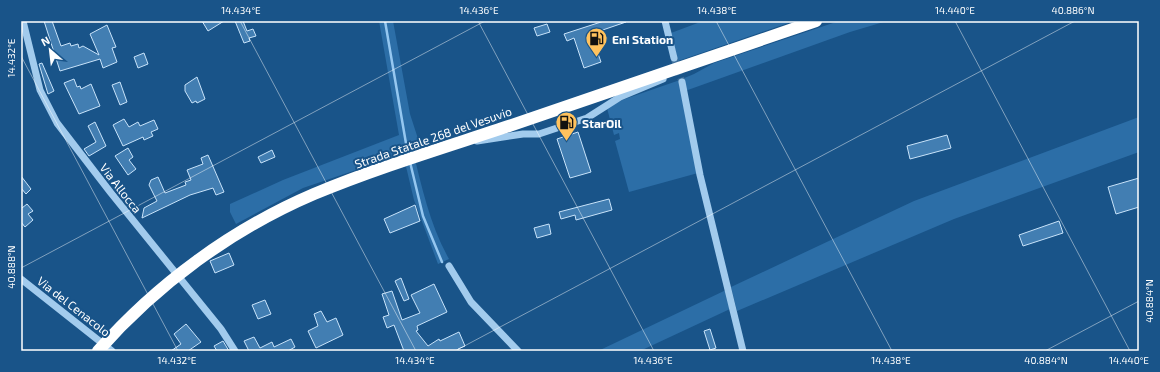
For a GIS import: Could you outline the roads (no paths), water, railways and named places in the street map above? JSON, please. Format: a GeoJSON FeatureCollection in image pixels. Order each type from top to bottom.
{"type":"FeatureCollection","features":[{"type":"Feature","properties":{"kind":"highway","name":"Strada Statale 268 del Vesuvio"},"geometry":{"type":"LineString","coordinates":[[98,351],[152,297],[195,262],[242,231],[313,195],[424,155],[816,21]]}},
{"type":"Feature","properties":{"kind":"street","name":"Via Allocca"},"geometry":{"type":"LineString","coordinates":[[23,21],[40,90],[57,123],[110,192],[221,329],[235,351]]}},
{"type":"Feature","properties":{"kind":"street"},"geometry":{"type":"LineString","coordinates":[[665,21],[674,58]]}},
{"type":"Feature","properties":{"kind":"street"},"geometry":{"type":"LineString","coordinates":[[456,144],[523,134],[539,134],[587,118],[620,97],[669,77],[689,64]]}},
{"type":"Feature","properties":{"kind":"street"},"geometry":{"type":"LineString","coordinates":[[682,82],[702,182],[743,351]]}},
{"type":"Feature","properties":{"kind":"street"},"geometry":{"type":"LineString","coordinates":[[449,266],[471,302],[518,351]]}},
{"type":"Feature","properties":{"kind":"street","name":"Via del Cenacolo"},"geometry":{"type":"LineString","coordinates":[[21,279],[112,351]]}},
{"type":"Feature","properties":{"kind":"waterway"},"geometry":{"type":"LineString","coordinates":[[385,21],[408,155]]}},
{"type":"Feature","properties":{"kind":"waterway"},"geometry":{"type":"LineString","coordinates":[[410,162],[423,216],[442,262]]}},
{"type":"Feature","properties":{"kind":"tunnel"},"geometry":{"type":"LineString","coordinates":[[674,58],[682,82]]}},
{"type":"Feature","properties":{"kind":"place","name":"Eni Station"},"geometry":{"type":"Point","coordinates":[596,58]}},
{"type":"Feature","properties":{"kind":"place","name":"StarOil"},"geometry":{"type":"Point","coordinates":[567,142]}}]}
